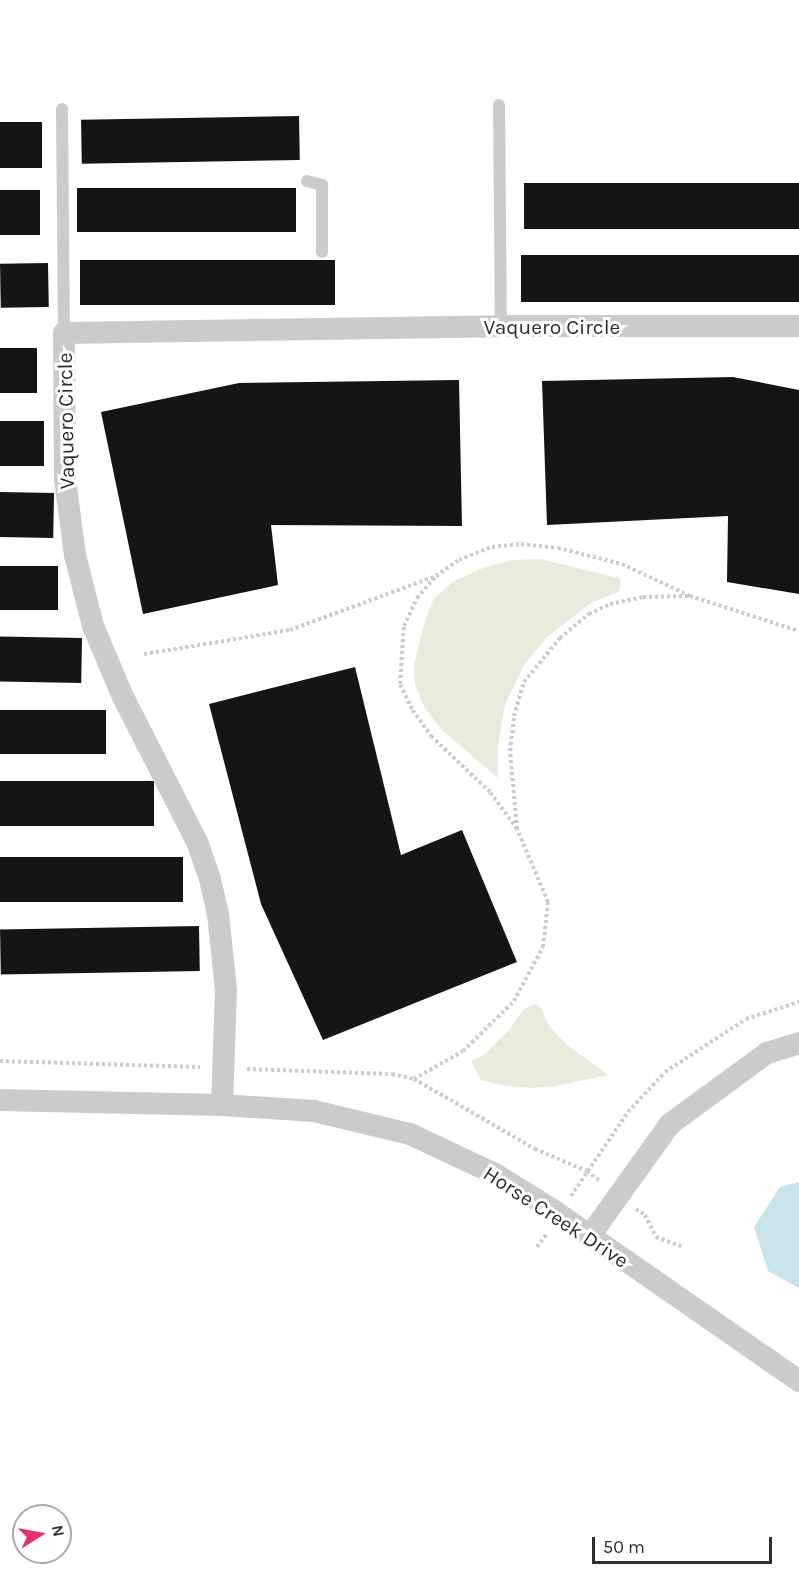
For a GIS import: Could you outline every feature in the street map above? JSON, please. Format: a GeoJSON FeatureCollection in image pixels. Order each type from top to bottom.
{"type":"FeatureCollection","features":[{"type":"Feature","properties":{"kind":"street","name":"Vaquero Circle"},"geometry":{"type":"LineString","coordinates":[[222,1105],[226,990],[215,902],[210,879],[197,842],[123,697],[93,626],[75,555],[65,479],[64,333],[501,326],[799,326]]}},
{"type":"Feature","properties":{"kind":"street"},"geometry":{"type":"LineString","coordinates":[[589,1237],[670,1124],[767,1053],[799,1043]]}},
{"type":"Feature","properties":{"kind":"street","name":"Horse Creek Drive"},"geometry":{"type":"LineString","coordinates":[[0,1100],[222,1105],[314,1111],[410,1134],[497,1175],[799,1381]]}},
{"type":"Feature","properties":{"kind":"lane"},"geometry":{"type":"LineString","coordinates":[[499,105],[501,326]]}},
{"type":"Feature","properties":{"kind":"lane"},"geometry":{"type":"LineString","coordinates":[[62,109],[64,333]]}},
{"type":"Feature","properties":{"kind":"lane"},"geometry":{"type":"LineString","coordinates":[[307,181],[322,185],[322,252]]}},
{"type":"Feature","properties":{"kind":"path"},"geometry":{"type":"LineString","coordinates":[[414,1080],[463,1051],[506,1008],[530,974],[543,947],[548,902],[517,829],[490,792],[432,737],[412,709],[400,684],[404,626],[417,598],[436,576],[459,560],[481,551],[521,544],[558,548],[622,564],[690,596],[799,631]]}},
{"type":"Feature","properties":{"kind":"path"},"geometry":{"type":"LineString","coordinates":[[144,654],[290,630],[436,576]]}},
{"type":"Feature","properties":{"kind":"path"},"geometry":{"type":"LineString","coordinates":[[517,829],[510,751],[514,716],[525,682],[560,638],[589,614],[610,604],[643,597],[690,596]]}},
{"type":"Feature","properties":{"kind":"shaded area"},"geometry":{"type":"Polygon","coordinates":[[[540,559],[619,578],[621,585],[618,592],[591,603],[547,637],[524,665],[505,704],[498,746],[498,778],[443,731],[425,708],[415,685],[414,665],[425,621],[434,598],[454,581],[483,568],[513,560],[540,559]]]}},
{"type":"Feature","properties":{"kind":"shaded area"},"geometry":{"type":"Polygon","coordinates":[[[536,1004],[541,1008],[549,1026],[567,1045],[608,1075],[555,1086],[532,1088],[506,1086],[481,1080],[471,1061],[485,1054],[509,1030],[524,1009],[536,1004]]]}},
{"type":"Feature","properties":{"kind":"water"},"geometry":{"type":"Polygon","coordinates":[[[799,1182],[799,1288],[768,1271],[754,1227],[780,1187],[799,1182]]]}},
{"type":"Feature","properties":{"kind":"building"},"geometry":{"type":"Polygon","coordinates":[[[299,116],[300,160],[82,164],[81,120],[299,116]]]}},
{"type":"Feature","properties":{"kind":"building"},"geometry":{"type":"Polygon","coordinates":[[[0,122],[42,122],[42,168],[0,168],[0,122]]]}},
{"type":"Feature","properties":{"kind":"building"},"geometry":{"type":"Polygon","coordinates":[[[524,183],[799,183],[799,229],[524,229],[524,183]]]}},
{"type":"Feature","properties":{"kind":"building"},"geometry":{"type":"Polygon","coordinates":[[[77,188],[296,188],[296,232],[77,232],[77,188]]]}},
{"type":"Feature","properties":{"kind":"building"},"geometry":{"type":"Polygon","coordinates":[[[0,190],[40,190],[40,235],[0,235],[0,190]]]}},
{"type":"Feature","properties":{"kind":"building"},"geometry":{"type":"Polygon","coordinates":[[[521,255],[799,255],[799,302],[521,302],[521,255]]]}},
{"type":"Feature","properties":{"kind":"building"},"geometry":{"type":"Polygon","coordinates":[[[80,260],[335,260],[335,305],[80,305],[80,260]]]}},
{"type":"Feature","properties":{"kind":"building"},"geometry":{"type":"Polygon","coordinates":[[[48,263],[49,307],[1,308],[0,264],[48,263]]]}},
{"type":"Feature","properties":{"kind":"building"},"geometry":{"type":"Polygon","coordinates":[[[0,348],[37,348],[37,393],[0,393],[0,348]]]}},
{"type":"Feature","properties":{"kind":"building"},"geometry":{"type":"Polygon","coordinates":[[[733,377],[799,390],[799,594],[727,582],[728,516],[547,525],[542,381],[733,377]]]}},
{"type":"Feature","properties":{"kind":"building"},"geometry":{"type":"Polygon","coordinates":[[[459,380],[462,526],[271,525],[278,585],[143,614],[101,412],[239,383],[459,380]]]}},
{"type":"Feature","properties":{"kind":"building"},"geometry":{"type":"Polygon","coordinates":[[[0,421],[44,421],[44,466],[0,466],[0,421]]]}},
{"type":"Feature","properties":{"kind":"building"},"geometry":{"type":"Polygon","coordinates":[[[0,492],[54,493],[53,538],[0,537],[0,492]]]}},
{"type":"Feature","properties":{"kind":"building"},"geometry":{"type":"Polygon","coordinates":[[[0,566],[58,566],[58,610],[0,610],[0,566]]]}},
{"type":"Feature","properties":{"kind":"building"},"geometry":{"type":"Polygon","coordinates":[[[0,637],[82,638],[81,683],[0,682],[0,637]]]}},
{"type":"Feature","properties":{"kind":"building"},"geometry":{"type":"Polygon","coordinates":[[[355,667],[401,855],[462,830],[517,962],[323,1040],[261,904],[209,704],[355,667]]]}},
{"type":"Feature","properties":{"kind":"building"},"geometry":{"type":"Polygon","coordinates":[[[0,710],[106,710],[106,754],[0,754],[0,710]]]}},
{"type":"Feature","properties":{"kind":"building"},"geometry":{"type":"Polygon","coordinates":[[[0,781],[154,781],[154,826],[0,826],[0,781]]]}},
{"type":"Feature","properties":{"kind":"building"},"geometry":{"type":"Polygon","coordinates":[[[0,857],[183,857],[183,902],[0,902],[0,857]]]}},
{"type":"Feature","properties":{"kind":"building"},"geometry":{"type":"Polygon","coordinates":[[[199,926],[200,971],[1,974],[0,929],[199,926]]]}}]}
